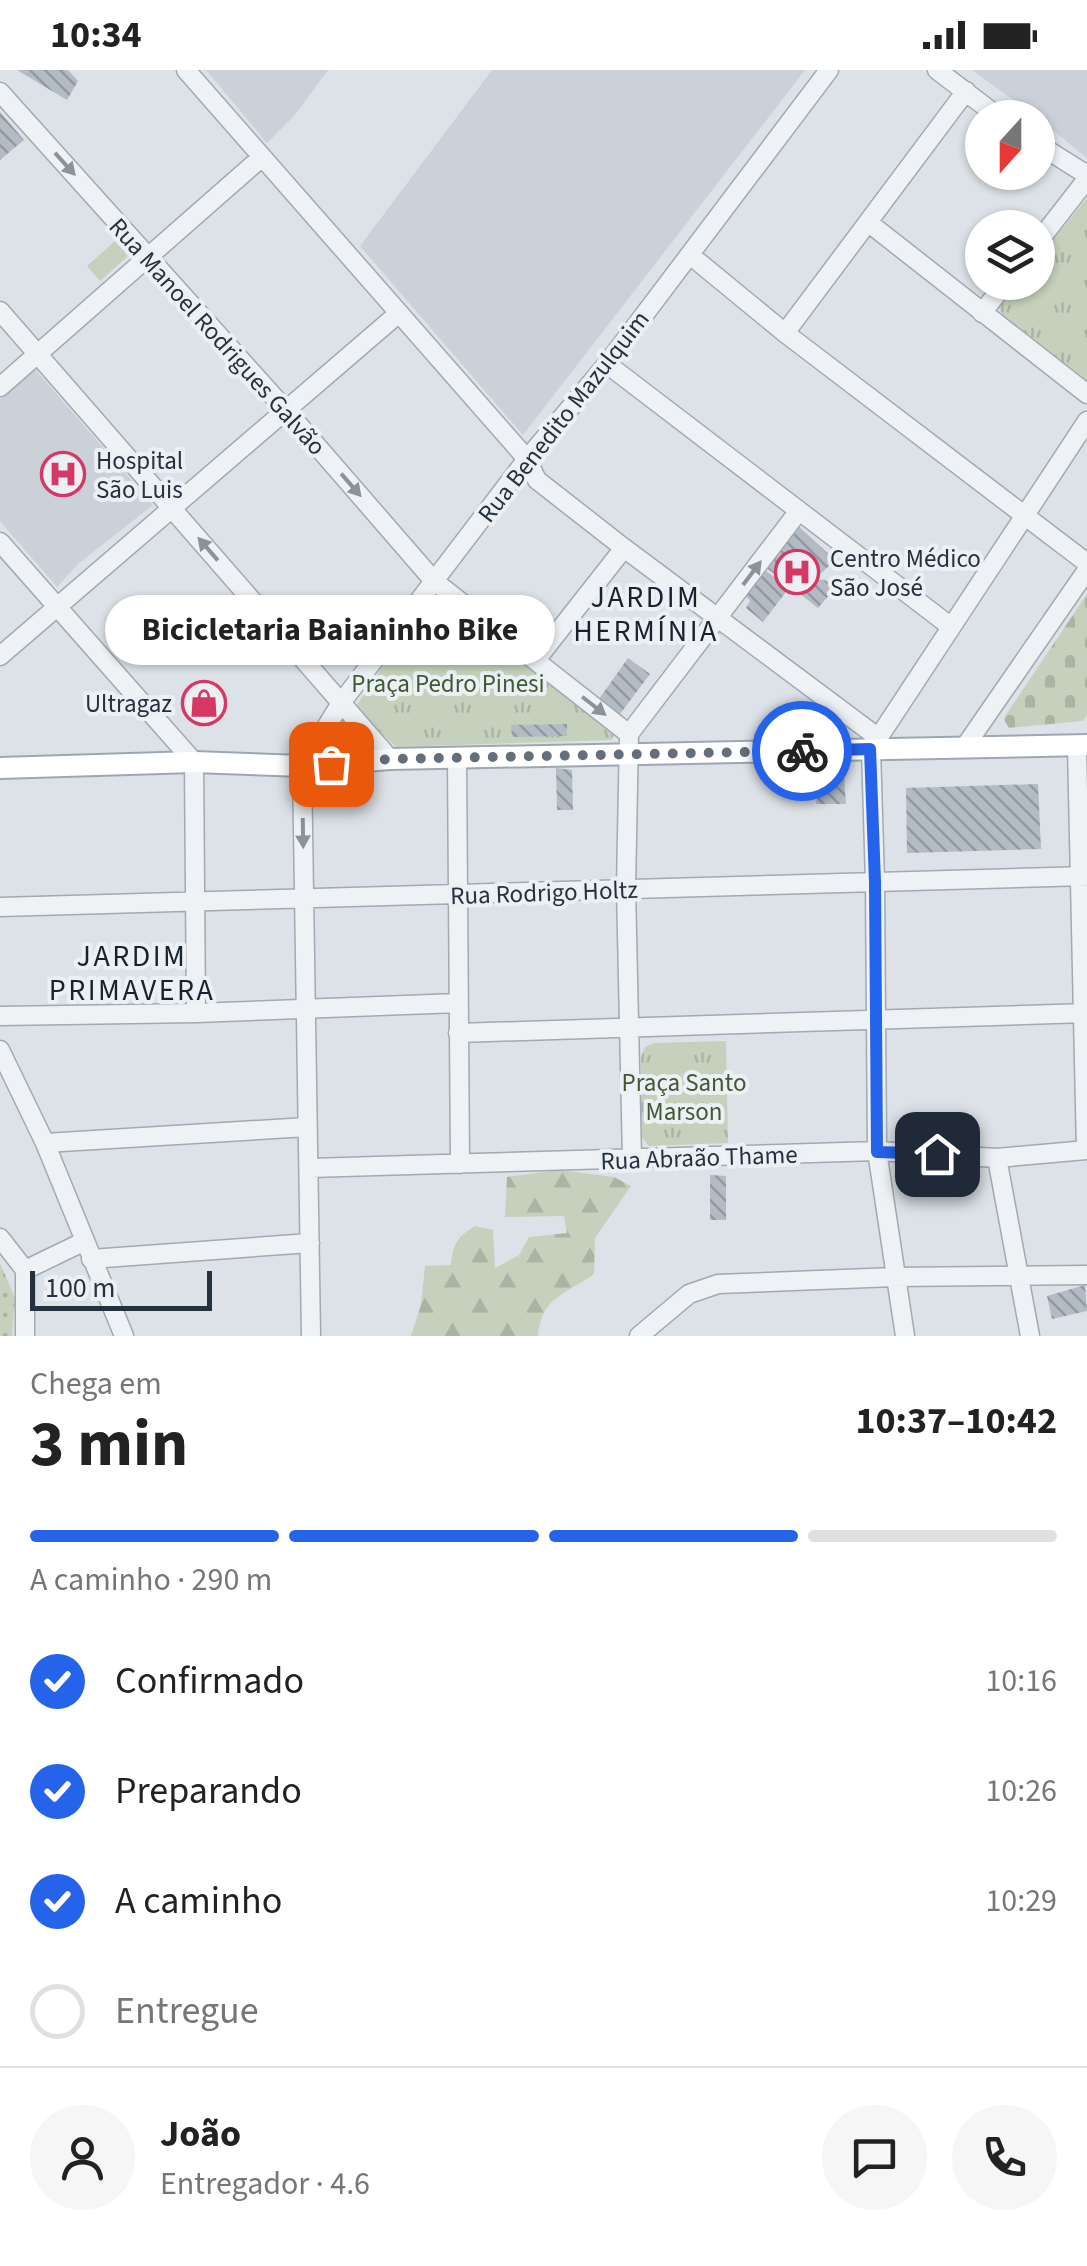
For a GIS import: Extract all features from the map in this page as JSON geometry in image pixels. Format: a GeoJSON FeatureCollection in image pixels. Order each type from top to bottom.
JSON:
{"type":"FeatureCollection","features":[{"type":"Feature","properties":{"kind":"main road"},"geometry":{"type":"LineString","coordinates":[[0,768],[194,762],[302,766],[390,759],[626,755],[875,744],[1082,746]]}},
{"type":"Feature","properties":{"kind":"street"},"geometry":{"type":"LineString","coordinates":[[186,70],[528,459],[538,480],[875,744]]}},
{"type":"Feature","properties":{"kind":"street","name":"Rua Benedito Mazulquim"},"geometry":{"type":"LineString","coordinates":[[302,766],[341,703],[528,459],[607,364],[830,70]]}},
{"type":"Feature","properties":{"kind":"street"},"geometry":{"type":"LineString","coordinates":[[938,70],[976,100]]}},
{"type":"Feature","properties":{"kind":"street","name":"Rua Manoel Rodrigues Galvão"},"geometry":{"type":"LineString","coordinates":[[0,92],[434,581]]}},
{"type":"Feature","properties":{"kind":"street"},"geometry":{"type":"LineString","coordinates":[[785,333],[966,92]]}},
{"type":"Feature","properties":{"kind":"street"},"geometry":{"type":"LineString","coordinates":[[1055,155],[1087,177],[1055,219]]}},
{"type":"Feature","properties":{"kind":"street"},"geometry":{"type":"LineString","coordinates":[[0,387],[262,157]]}},
{"type":"Feature","properties":{"kind":"street"},"geometry":{"type":"LineString","coordinates":[[869,223],[1087,394]]}},
{"type":"Feature","properties":{"kind":"street"},"geometry":{"type":"LineString","coordinates":[[690,255],[1087,566],[966,745]]}},
{"type":"Feature","properties":{"kind":"street"},"geometry":{"type":"LineString","coordinates":[[982,313],[992,300]]}},
{"type":"Feature","properties":{"kind":"street"},"geometry":{"type":"LineString","coordinates":[[0,311],[390,759]]}},
{"type":"Feature","properties":{"kind":"street"},"geometry":{"type":"LineString","coordinates":[[0,656],[399,312]]}},
{"type":"Feature","properties":{"kind":"street"},"geometry":{"type":"LineString","coordinates":[[607,364],[950,626]]}},
{"type":"Feature","properties":{"kind":"street"},"geometry":{"type":"LineString","coordinates":[[906,1336],[877,1152],[875,744],[1087,421]]}},
{"type":"Feature","properties":{"kind":"street"},"geometry":{"type":"LineString","coordinates":[[632,1159],[626,888],[629,734],[798,512]]}},
{"type":"Feature","properties":{"kind":"street"},"geometry":{"type":"LineString","coordinates":[[0,542],[194,762],[196,1014]]}},
{"type":"Feature","properties":{"kind":"street"},"geometry":{"type":"LineString","coordinates":[[536,660],[624,548]]}},
{"type":"Feature","properties":{"kind":"street"},"geometry":{"type":"LineString","coordinates":[[434,581],[629,734]]}},
{"type":"Feature","properties":{"kind":"street"},"geometry":{"type":"LineString","coordinates":[[1082,746],[1087,1150]]}},
{"type":"Feature","properties":{"kind":"street"},"geometry":{"type":"LineString","coordinates":[[457,758],[460,1164]]}},
{"type":"Feature","properties":{"kind":"street"},"geometry":{"type":"LineString","coordinates":[[302,766],[311,1336]]}},
{"type":"Feature","properties":{"kind":"street","name":"Rua Rodrigo Holtz"},"geometry":{"type":"LineString","coordinates":[[0,907],[1084,876]]}},
{"type":"Feature","properties":{"kind":"street"},"geometry":{"type":"LineString","coordinates":[[0,1016],[196,1014],[458,1003]]}},
{"type":"Feature","properties":{"kind":"street"},"geometry":{"type":"LineString","coordinates":[[458,1033],[1085,1014]]}},
{"type":"Feature","properties":{"kind":"street"},"geometry":{"type":"LineString","coordinates":[[0,1050],[46,1143],[124,1336]]}},
{"type":"Feature","properties":{"kind":"street"},"geometry":{"type":"LineString","coordinates":[[46,1143],[307,1127]]}},
{"type":"Feature","properties":{"kind":"street","name":"Rua Abraão Thame"},"geometry":{"type":"LineString","coordinates":[[310,1168],[877,1152],[997,1158],[1087,1150]]}},
{"type":"Feature","properties":{"kind":"street"},"geometry":{"type":"LineString","coordinates":[[997,1158],[1030,1336]]}},
{"type":"Feature","properties":{"kind":"street"},"geometry":{"type":"LineString","coordinates":[[0,1238],[25,1270],[24,1336]]}},
{"type":"Feature","properties":{"kind":"street"},"geometry":{"type":"LineString","coordinates":[[25,1270],[87,1251],[310,1244]]}},
{"type":"Feature","properties":{"kind":"street"},"geometry":{"type":"LineString","coordinates":[[638,1336],[689,1294],[718,1284],[1087,1275]]}},
{"type":"Feature","properties":{"kind":"shaded area"},"geometry":{"type":"Polygon","coordinates":[[[206,70],[328,70],[295,115],[267,143],[206,70]]]}},
{"type":"Feature","properties":{"kind":"shaded area"},"geometry":{"type":"Polygon","coordinates":[[[492,70],[805,70],[523,435],[360,246],[492,70]]]}},
{"type":"Feature","properties":{"kind":"shaded area"},"geometry":{"type":"Polygon","coordinates":[[[972,70],[1087,70],[1087,158],[1055,132],[1055,100],[1013,100],[972,70]]]}},
{"type":"Feature","properties":{"kind":"shaded area","name":"Hospital São Luis"},"geometry":{"type":"Polygon","coordinates":[[[34,368],[153,505],[78,564],[57,587],[0,521],[0,399],[34,368]]]}},
{"type":"Feature","properties":{"kind":"green space"},"geometry":{"type":"Polygon","coordinates":[[[1087,198],[1087,380],[1004,318],[998,306],[1003,300],[1055,300],[1055,237],[1087,198]]]}},
{"type":"Feature","properties":{"kind":"green space"},"geometry":{"type":"Polygon","coordinates":[[[115,241],[129,255],[100,281],[87,266],[115,241]]]}},
{"type":"Feature","properties":{"kind":"green space"},"geometry":{"type":"Polygon","coordinates":[[[1087,594],[1087,715],[1083,721],[1009,728],[1005,716],[1087,594]]]}},
{"type":"Feature","properties":{"kind":"green space","name":"Praça Pedro Pinesi"},"geometry":{"type":"Polygon","coordinates":[[[434,597],[615,732],[612,740],[396,747],[355,708],[434,597]]]}},
{"type":"Feature","properties":{"kind":"green space"},"geometry":{"type":"Polygon","coordinates":[[[342,716],[369,750],[319,750],[342,716]]]}},
{"type":"Feature","properties":{"kind":"green space","name":"Praça Santo Marson"},"geometry":{"type":"Polygon","coordinates":[[[726,1041],[728,1143],[649,1146],[641,1136],[641,1057],[645,1047],[655,1043],[726,1041]]]}},
{"type":"Feature","properties":{"kind":"green space"},"geometry":{"type":"Polygon","coordinates":[[[559,1170],[614,1177],[631,1186],[595,1238],[594,1274],[549,1305],[538,1336],[411,1336],[421,1305],[425,1266],[451,1265],[457,1242],[475,1226],[493,1230],[495,1268],[519,1255],[529,1237],[567,1233],[564,1216],[505,1217],[507,1177],[559,1170]]]}},
{"type":"Feature","properties":{"kind":"green space"},"geometry":{"type":"Polygon","coordinates":[[[0,1263],[15,1298],[12,1336],[0,1336],[0,1263]]]}},
{"type":"Feature","properties":{"kind":"building"},"geometry":{"type":"Polygon","coordinates":[[[17,70],[68,70],[78,81],[67,100],[17,70]]]}},
{"type":"Feature","properties":{"kind":"building"},"geometry":{"type":"Polygon","coordinates":[[[0,112],[24,140],[0,160],[0,112]]]}},
{"type":"Feature","properties":{"kind":"building","name":"Centro Médico São José"},"geometry":{"type":"Polygon","coordinates":[[[796,524],[835,560],[815,579],[825,580],[835,588],[818,608],[764,566],[796,524]]]}},
{"type":"Feature","properties":{"kind":"building"},"geometry":{"type":"Polygon","coordinates":[[[766,571],[789,588],[763,622],[746,608],[750,601],[746,596],[766,571]]]}},
{"type":"Feature","properties":{"kind":"building"},"geometry":{"type":"Polygon","coordinates":[[[628,658],[650,674],[620,714],[599,699],[628,658]]]}},
{"type":"Feature","properties":{"kind":"building"},"geometry":{"type":"Polygon","coordinates":[[[567,724],[567,736],[512,737],[511,725],[567,724]]]}},
{"type":"Feature","properties":{"kind":"building"},"geometry":{"type":"Polygon","coordinates":[[[556,768],[572,770],[573,810],[557,810],[556,768]]]}},
{"type":"Feature","properties":{"kind":"building"},"geometry":{"type":"Polygon","coordinates":[[[837,769],[844,776],[846,804],[816,804],[821,774],[837,769]]]}},
{"type":"Feature","properties":{"kind":"building"},"geometry":{"type":"Polygon","coordinates":[[[1038,784],[1041,849],[907,853],[906,788],[1038,784]]]}},
{"type":"Feature","properties":{"kind":"building"},"geometry":{"type":"Polygon","coordinates":[[[710,1175],[726,1176],[726,1220],[710,1220],[710,1175]]]}},
{"type":"Feature","properties":{"kind":"building"},"geometry":{"type":"Polygon","coordinates":[[[1085,1285],[1087,1311],[1052,1319],[1047,1296],[1085,1285]]]}},
{"type":"Feature","properties":{"kind":"way so far"},"geometry":{"type":"LineString","coordinates":[[331,764],[390,759],[802,751]]}},
{"type":"Feature","properties":{"kind":"place","name":"Hospital São Luis"},"geometry":{"type":"Point","coordinates":[63,474]}},
{"type":"Feature","properties":{"kind":"place","name":"Centro Médico São José"},"geometry":{"type":"Point","coordinates":[797,572]}},
{"type":"Feature","properties":{"kind":"place","name":"Ultragaz"},"geometry":{"type":"Point","coordinates":[204,703]}},
{"type":"Feature","properties":{"kind":"place","name":"Bicicletaria Baianinho Bike"},"geometry":{"type":"Point","coordinates":[331,764]}},
{"type":"Feature","properties":{"kind":"district","name":"JARDIM HERMÍNIA"},"geometry":{"type":"Point","coordinates":[646,614]}},
{"type":"Feature","properties":{"kind":"district","name":"JARDIM PRIMAVERA"},"geometry":{"type":"Point","coordinates":[132,973]}},
{"type":"Feature","properties":{"kind":"route"},"geometry":{"type":"LineString","coordinates":[[802,751],[870,749],[877,1152],[937,1154]]}}]}
